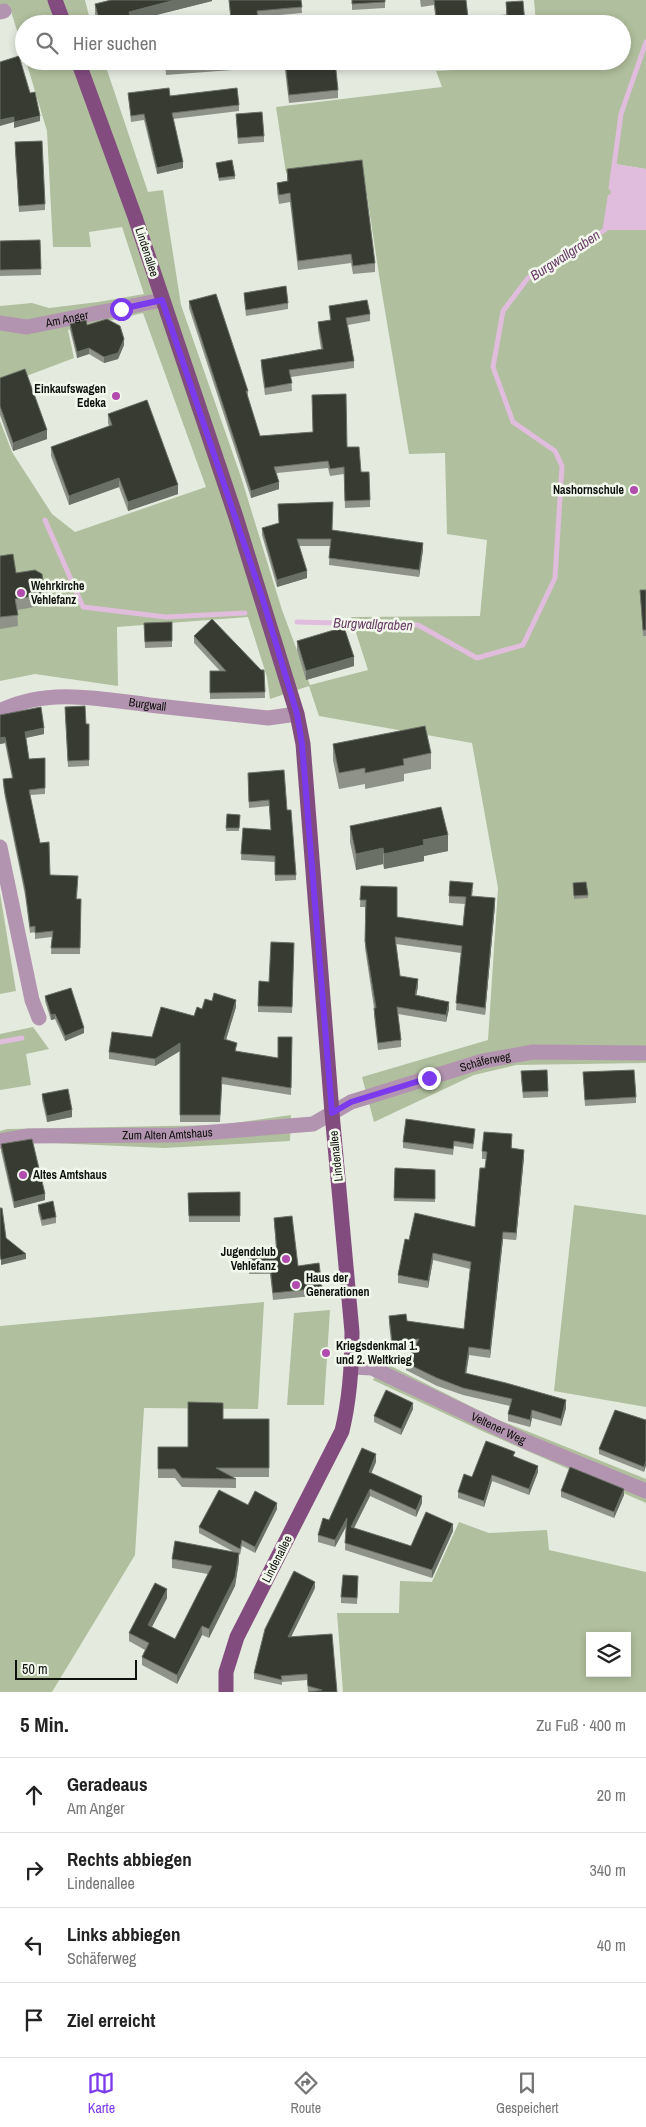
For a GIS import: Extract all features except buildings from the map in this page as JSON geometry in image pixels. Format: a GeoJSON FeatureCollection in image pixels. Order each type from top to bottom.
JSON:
{"type":"FeatureCollection","features":[{"type":"Feature","properties":{"kind":"main road"},"geometry":{"type":"LineString","coordinates":[[57,0],[61,15]]}},
{"type":"Feature","properties":{"kind":"main road","name":"Lindenallee"},"geometry":{"type":"LineString","coordinates":[[81,70],[129,200],[260,590],[297,714],[302,744],[352,1332],[352,1367],[349,1403],[342,1431],[237,1636],[226,1672],[224,1691]]}},
{"type":"Feature","properties":{"kind":"street","name":"Am Anger"},"geometry":{"type":"LineString","coordinates":[[0,323],[27,327],[162,300]]}},
{"type":"Feature","properties":{"kind":"street","name":"Burgwall"},"geometry":{"type":"LineString","coordinates":[[0,711],[15,703],[48,697],[85,698],[268,718],[297,714]]}},
{"type":"Feature","properties":{"kind":"street"},"geometry":{"type":"LineString","coordinates":[[0,847],[32,1000],[38,1018]]}},
{"type":"Feature","properties":{"kind":"street","name":"Schäferweg"},"geometry":{"type":"LineString","coordinates":[[332,1113],[351,1102],[483,1061],[533,1052],[646,1053]]}},
{"type":"Feature","properties":{"kind":"street","name":"Zum Alten Amtshaus"},"geometry":{"type":"LineString","coordinates":[[0,1141],[27,1136],[176,1135],[313,1124],[332,1113]]}},
{"type":"Feature","properties":{"kind":"street","name":"Veltener Weg"},"geometry":{"type":"LineString","coordinates":[[352,1367],[372,1368],[527,1442],[646,1490]]}},
{"type":"Feature","properties":{"kind":"green space"},"geometry":{"type":"Polygon","coordinates":[[[0,0],[85,0],[89,15],[15,15],[15,24],[9,5],[0,6],[0,0]]]}},
{"type":"Feature","properties":{"kind":"green space"},"geometry":{"type":"Polygon","coordinates":[[[534,0],[646,0],[646,169],[615,164],[606,230],[646,230],[646,1063],[516,1065],[474,1075],[374,1122],[362,1077],[488,1040],[498,888],[472,743],[319,716],[309,686],[270,699],[267,677],[248,617],[117,627],[118,686],[35,674],[0,681],[0,421],[12,452],[52,514],[75,532],[206,487],[143,313],[68,330],[74,358],[0,386],[0,306],[32,303],[49,308],[144,294],[122,227],[89,232],[91,247],[53,247],[47,131],[29,70],[107,70],[148,192],[163,190],[181,305],[241,477],[282,610],[310,685],[368,670],[351,617],[480,616],[487,540],[447,534],[445,453],[409,454],[362,162],[286,173],[276,107],[442,87],[436,71],[631,70],[631,15],[535,15],[534,0]]]}},
{"type":"Feature","properties":{"kind":"green space"},"geometry":{"type":"Polygon","coordinates":[[[0,893],[16,991],[0,994],[0,893]]]}},
{"type":"Feature","properties":{"kind":"green space"},"geometry":{"type":"Polygon","coordinates":[[[33,1027],[49,1049],[26,1054],[31,1085],[0,1090],[0,1034],[33,1027]]]}},
{"type":"Feature","properties":{"kind":"green space"},"geometry":{"type":"Polygon","coordinates":[[[291,1115],[290,1141],[164,1148],[31,1142],[0,1149],[0,1131],[7,1129],[220,1125],[291,1115]]]}},
{"type":"Feature","properties":{"kind":"green space"},"geometry":{"type":"Polygon","coordinates":[[[574,1205],[646,1215],[646,1407],[554,1391],[574,1205]]]}},
{"type":"Feature","properties":{"kind":"green space"},"geometry":{"type":"Polygon","coordinates":[[[264,1302],[258,1409],[144,1408],[135,1555],[52,1692],[0,1692],[0,1326],[264,1302]]]}},
{"type":"Feature","properties":{"kind":"green space"},"geometry":{"type":"Polygon","coordinates":[[[330,1310],[324,1405],[287,1405],[294,1313],[330,1310]]]}},
{"type":"Feature","properties":{"kind":"green space"},"geometry":{"type":"Polygon","coordinates":[[[381,1361],[494,1418],[646,1479],[646,1503],[482,1431],[373,1380],[381,1361]]]}},
{"type":"Feature","properties":{"kind":"green space"},"geometry":{"type":"Polygon","coordinates":[[[459,1522],[489,1533],[547,1530],[549,1550],[646,1572],[646,1692],[343,1692],[337,1613],[399,1613],[400,1581],[432,1582],[459,1522]]]}},
{"type":"Feature","properties":{"kind":"shaded area"},"geometry":{"type":"Polygon","coordinates":[[[615,164],[646,169],[646,230],[605,230],[615,164]]]}},
{"type":"Feature","properties":{"kind":"waterway","name":"Burgwallgraben"},"geometry":{"type":"LineString","coordinates":[[611,188],[621,114],[646,42]]}},
{"type":"Feature","properties":{"kind":"waterway","name":"Burgwallgraben"},"geometry":{"type":"LineString","coordinates":[[297,622],[418,625],[477,658],[523,645],[555,578],[562,466],[555,451],[513,422],[493,367],[503,311],[528,278],[605,230],[610,197]]}},
{"type":"Feature","properties":{"kind":"waterway","name":"Burgwallgraben"},"geometry":{"type":"LineString","coordinates":[[45,520],[83,607],[166,617],[245,613]]}},
{"type":"Feature","properties":{"kind":"waterway","name":"Burgwallgraben"},"geometry":{"type":"LineString","coordinates":[[0,1042],[22,1038]]}},
{"type":"Feature","properties":{"kind":"place","name":"Einkaufswagen Edeka"},"geometry":{"type":"Point","coordinates":[116,396]}},
{"type":"Feature","properties":{"kind":"place","name":"Nashornschule"},"geometry":{"type":"Point","coordinates":[634,490]}},
{"type":"Feature","properties":{"kind":"place","name":"Wehrkirche Vehlefanz"},"geometry":{"type":"Point","coordinates":[21,593]}},
{"type":"Feature","properties":{"kind":"place","name":"Altes Amtshaus"},"geometry":{"type":"Point","coordinates":[23,1175]}},
{"type":"Feature","properties":{"kind":"place","name":"Jugendclub Vehlefanz"},"geometry":{"type":"Point","coordinates":[286,1259]}},
{"type":"Feature","properties":{"kind":"place","name":"Haus der Generationen"},"geometry":{"type":"Point","coordinates":[296,1285]}},
{"type":"Feature","properties":{"kind":"place","name":"Kriegsdenkmal 1. und 2. Weltkrieg"},"geometry":{"type":"Point","coordinates":[326,1353]}},
{"type":"Feature","properties":{"kind":"route"},"geometry":{"type":"LineString","coordinates":[[121,309],[162,300],[236,517],[297,714],[302,744],[332,1113],[351,1102],[429,1078]]}}]}
